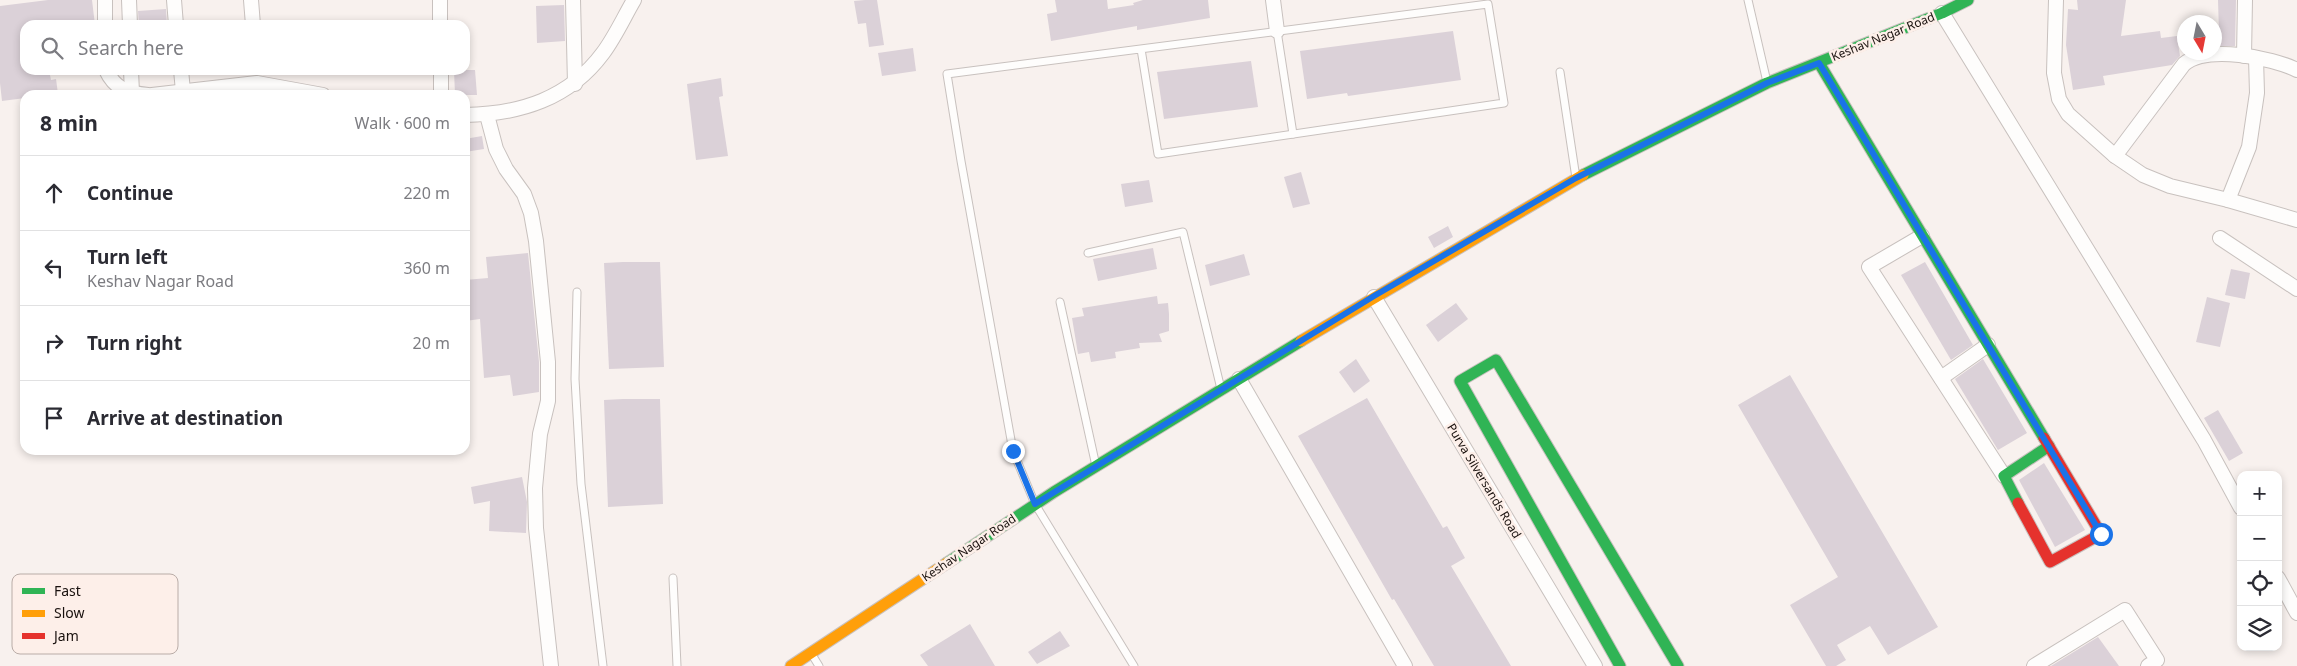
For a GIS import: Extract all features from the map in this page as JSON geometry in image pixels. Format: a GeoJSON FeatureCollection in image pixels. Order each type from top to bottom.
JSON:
{"type":"FeatureCollection","features":[{"type":"Feature","properties":{"kind":"street"},"geometry":{"type":"LineString","coordinates":[[105,0],[105,20]]}},
{"type":"Feature","properties":{"kind":"street"},"geometry":{"type":"LineString","coordinates":[[130,0],[130,20]]}},
{"type":"Feature","properties":{"kind":"street"},"geometry":{"type":"LineString","coordinates":[[174,0],[176,20]]}},
{"type":"Feature","properties":{"kind":"street"},"geometry":{"type":"LineString","coordinates":[[251,0],[253,20]]}},
{"type":"Feature","properties":{"kind":"street"},"geometry":{"type":"LineString","coordinates":[[440,0],[440,20]]}},
{"type":"Feature","properties":{"kind":"street"},"geometry":{"type":"LineString","coordinates":[[573,0],[575,84]]}},
{"type":"Feature","properties":{"kind":"street"},"geometry":{"type":"LineString","coordinates":[[470,115],[487,115],[522,109],[575,84],[603,53],[634,0]]}},
{"type":"Feature","properties":{"kind":"street"},"geometry":{"type":"LineString","coordinates":[[1273,0],[1278,31]]}},
{"type":"Feature","properties":{"kind":"street","name":"Keshav Nagar Road"},"geometry":{"type":"LineString","coordinates":[[791,666],[1035,504],[1096,466],[1374,296],[1576,178],[1767,83],[1942,13],[1968,0]]}},
{"type":"Feature","properties":{"kind":"street"},"geometry":{"type":"LineString","coordinates":[[2056,0],[2054,74],[2059,99],[2068,114],[2115,156],[2143,175],[2161,182],[2297,220]]}},
{"type":"Feature","properties":{"kind":"street"},"geometry":{"type":"LineString","coordinates":[[2228,200],[2249,146],[2257,93],[2250,57],[2244,0]]}},
{"type":"Feature","properties":{"kind":"street"},"geometry":{"type":"LineString","coordinates":[[1942,13],[2204,440],[2237,501]]}},
{"type":"Feature","properties":{"kind":"street"},"geometry":{"type":"LineString","coordinates":[[2115,156],[2188,60],[2203,55],[2250,57],[2286,64],[2297,70]]}},
{"type":"Feature","properties":{"kind":"street"},"geometry":{"type":"LineString","coordinates":[[1819,63],[2101,534],[2050,562],[2004,476],[1869,267],[1922,236]]}},
{"type":"Feature","properties":{"kind":"street"},"geometry":{"type":"LineString","coordinates":[[108,75],[112,83],[126,90]]}},
{"type":"Feature","properties":{"kind":"street"},"geometry":{"type":"LineString","coordinates":[[131,75],[132,90]]}},
{"type":"Feature","properties":{"kind":"street"},"geometry":{"type":"LineString","coordinates":[[181,75],[183,90]]}},
{"type":"Feature","properties":{"kind":"street"},"geometry":{"type":"LineString","coordinates":[[441,75],[441,90]]}},
{"type":"Feature","properties":{"kind":"street"},"geometry":{"type":"LineString","coordinates":[[188,90],[256,77],[304,90]]}},
{"type":"Feature","properties":{"kind":"street"},"geometry":{"type":"LineString","coordinates":[[487,115],[496,149],[506,169],[524,194],[532,213],[536,241],[548,362],[548,401],[540,434],[535,488],[536,528],[551,666]]}},
{"type":"Feature","properties":{"kind":"street"},"geometry":{"type":"LineString","coordinates":[[2220,238],[2297,289]]}},
{"type":"Feature","properties":{"kind":"street","name":"Purva Silversands Road"},"geometry":{"type":"LineString","coordinates":[[1374,296],[1595,666]]}},
{"type":"Feature","properties":{"kind":"street"},"geometry":{"type":"LineString","coordinates":[[1941,378],[1988,345]]}},
{"type":"Feature","properties":{"kind":"street"},"geometry":{"type":"LineString","coordinates":[[1620,666],[1460,381],[1496,360],[1678,666]]}},
{"type":"Feature","properties":{"kind":"street"},"geometry":{"type":"LineString","coordinates":[[1239,379],[1405,666]]}},
{"type":"Feature","properties":{"kind":"street"},"geometry":{"type":"LineString","coordinates":[[2004,476],[2049,446]]}},
{"type":"Feature","properties":{"kind":"street"},"geometry":{"type":"LineString","coordinates":[[1541,576],[1562,562]]}},
{"type":"Feature","properties":{"kind":"street"},"geometry":{"type":"LineString","coordinates":[[2282,585],[2297,613]]}},
{"type":"Feature","properties":{"kind":"street"},"geometry":{"type":"LineString","coordinates":[[2034,666],[2125,610],[2157,660],[2148,666]]}},
{"type":"Feature","properties":{"kind":"lane"},"geometry":{"type":"LineString","coordinates":[[1748,0],[1767,83]]}},
{"type":"Feature","properties":{"kind":"lane"},"geometry":{"type":"LineString","coordinates":[[1134,666],[1035,504],[1013,451],[947,74],[1488,4],[1504,103],[1158,154],[1141,49]]}},
{"type":"Feature","properties":{"kind":"lane"},"geometry":{"type":"LineString","coordinates":[[1278,31],[1293,134]]}},
{"type":"Feature","properties":{"kind":"lane"},"geometry":{"type":"LineString","coordinates":[[1560,72],[1576,178]]}},
{"type":"Feature","properties":{"kind":"lane"},"geometry":{"type":"LineString","coordinates":[[1088,253],[1183,232],[1221,389]]}},
{"type":"Feature","properties":{"kind":"lane"},"geometry":{"type":"LineString","coordinates":[[577,292],[575,379],[581,484],[603,666]]}},
{"type":"Feature","properties":{"kind":"lane"},"geometry":{"type":"LineString","coordinates":[[1060,302],[1096,466]]}},
{"type":"Feature","properties":{"kind":"lane"},"geometry":{"type":"LineString","coordinates":[[673,578],[677,666]]}},
{"type":"Feature","properties":{"kind":"lane"},"geometry":{"type":"LineString","coordinates":[[811,653],[819,666]]}},
{"type":"Feature","properties":{"kind":"building"},"geometry":{"type":"Polygon","coordinates":[[[48,0],[92,0],[94,20],[20,20],[20,75],[50,75],[51,80],[56,79],[57,90],[20,90],[20,99],[2,101],[0,83],[0,6],[48,0]]]}},
{"type":"Feature","properties":{"kind":"building"},"geometry":{"type":"Polygon","coordinates":[[[877,0],[884,45],[869,47],[866,23],[858,24],[854,1],[877,0]]]}},
{"type":"Feature","properties":{"kind":"building"},"geometry":{"type":"Polygon","coordinates":[[[1055,0],[1107,0],[1108,9],[1134,5],[1133,3],[1143,0],[1208,0],[1210,18],[1137,30],[1137,26],[1051,41],[1047,14],[1057,12],[1055,0]]]}},
{"type":"Feature","properties":{"kind":"building"},"geometry":{"type":"Polygon","coordinates":[[[2077,0],[2126,0],[2121,36],[2160,31],[2161,38],[2177,36],[2177,59],[2172,65],[2103,76],[2105,85],[2073,90],[2066,45],[2068,9],[2078,10],[2077,0]]]}},
{"type":"Feature","properties":{"kind":"building"},"geometry":{"type":"Polygon","coordinates":[[[2218,0],[2236,0],[2235,46],[2222,46],[2222,15],[2218,15],[2218,0]]]}},
{"type":"Feature","properties":{"kind":"building"},"geometry":{"type":"Polygon","coordinates":[[[564,5],[565,41],[537,43],[536,6],[564,5]]]}},
{"type":"Feature","properties":{"kind":"building"},"geometry":{"type":"Polygon","coordinates":[[[166,9],[167,20],[139,20],[138,11],[166,9]]]}},
{"type":"Feature","properties":{"kind":"building"},"geometry":{"type":"Polygon","coordinates":[[[1453,31],[1461,80],[1348,96],[1347,93],[1307,99],[1300,51],[1453,31]]]}},
{"type":"Feature","properties":{"kind":"building"},"geometry":{"type":"Polygon","coordinates":[[[913,48],[916,71],[882,76],[878,53],[913,48]]]}},
{"type":"Feature","properties":{"kind":"building"},"geometry":{"type":"Polygon","coordinates":[[[1251,61],[1258,107],[1164,119],[1157,72],[1251,61]]]}},
{"type":"Feature","properties":{"kind":"building"},"geometry":{"type":"Polygon","coordinates":[[[470,70],[475,70],[477,95],[470,95],[470,90],[455,90],[454,75],[470,75],[470,70]]]}},
{"type":"Feature","properties":{"kind":"building"},"geometry":{"type":"Polygon","coordinates":[[[721,78],[723,96],[719,97],[728,156],[696,160],[687,84],[721,78]]]}},
{"type":"Feature","properties":{"kind":"building"},"geometry":{"type":"Polygon","coordinates":[[[482,136],[484,149],[470,151],[470,138],[482,136]]]}},
{"type":"Feature","properties":{"kind":"building"},"geometry":{"type":"Polygon","coordinates":[[[1301,172],[1310,204],[1293,208],[1284,177],[1301,172]]]}},
{"type":"Feature","properties":{"kind":"building"},"geometry":{"type":"Polygon","coordinates":[[[1149,180],[1153,202],[1125,207],[1121,184],[1149,180]]]}},
{"type":"Feature","properties":{"kind":"building"},"geometry":{"type":"Polygon","coordinates":[[[1448,226],[1453,237],[1434,248],[1428,237],[1448,226]]]}},
{"type":"Feature","properties":{"kind":"building"},"geometry":{"type":"Polygon","coordinates":[[[1153,248],[1157,269],[1098,281],[1093,259],[1153,248]]]}},
{"type":"Feature","properties":{"kind":"building"},"geometry":{"type":"Polygon","coordinates":[[[528,253],[539,362],[539,392],[513,396],[510,375],[484,378],[480,319],[470,320],[470,280],[488,278],[486,257],[528,253]]]}},
{"type":"Feature","properties":{"kind":"building"},"geometry":{"type":"Polygon","coordinates":[[[1244,254],[1250,275],[1210,286],[1205,265],[1244,254]]]}},
{"type":"Feature","properties":{"kind":"building"},"geometry":{"type":"Polygon","coordinates":[[[660,262],[664,367],[609,369],[604,263],[660,262]]]}},
{"type":"Feature","properties":{"kind":"building"},"geometry":{"type":"Polygon","coordinates":[[[1925,262],[1973,345],[1951,360],[1901,275],[1925,262]]]}},
{"type":"Feature","properties":{"kind":"building"},"geometry":{"type":"Polygon","coordinates":[[[2231,269],[2250,273],[2245,299],[2225,295],[2231,269]]]}},
{"type":"Feature","properties":{"kind":"building"},"geometry":{"type":"Polygon","coordinates":[[[1157,296],[1158,304],[1168,303],[1169,331],[1159,334],[1162,342],[1139,343],[1140,348],[1115,352],[1116,358],[1091,362],[1089,352],[1078,354],[1072,318],[1084,316],[1082,308],[1157,296]]]}},
{"type":"Feature","properties":{"kind":"building"},"geometry":{"type":"Polygon","coordinates":[[[2207,297],[2230,303],[2220,347],[2196,342],[2207,297]]]}},
{"type":"Feature","properties":{"kind":"building"},"geometry":{"type":"Polygon","coordinates":[[[1456,303],[1468,319],[1438,342],[1426,325],[1456,303]]]}},
{"type":"Feature","properties":{"kind":"building"},"geometry":{"type":"Polygon","coordinates":[[[1356,359],[1370,381],[1354,393],[1339,372],[1356,359]]]}},
{"type":"Feature","properties":{"kind":"building"},"geometry":{"type":"Polygon","coordinates":[[[1983,359],[2027,433],[1998,450],[1955,379],[1983,359]]]}},
{"type":"Feature","properties":{"kind":"building"},"geometry":{"type":"Polygon","coordinates":[[[1790,375],[1938,627],[1888,655],[1870,626],[1837,645],[1846,660],[1836,666],[1826,666],[1790,605],[1838,577],[1738,405],[1790,375]]]}},
{"type":"Feature","properties":{"kind":"building"},"geometry":{"type":"Polygon","coordinates":[[[1367,398],[1443,528],[1447,526],[1465,558],[1451,566],[1511,666],[1434,666],[1394,599],[1392,600],[1298,436],[1367,398]]]}},
{"type":"Feature","properties":{"kind":"building"},"geometry":{"type":"Polygon","coordinates":[[[660,399],[663,504],[608,507],[604,400],[660,399]]]}},
{"type":"Feature","properties":{"kind":"building"},"geometry":{"type":"Polygon","coordinates":[[[2218,410],[2243,453],[2229,461],[2204,418],[2218,410]]]}},
{"type":"Feature","properties":{"kind":"building"},"geometry":{"type":"Polygon","coordinates":[[[2044,463],[2085,530],[2055,547],[2019,480],[2044,463]]]}},
{"type":"Feature","properties":{"kind":"building"},"geometry":{"type":"Polygon","coordinates":[[[522,477],[527,502],[526,533],[489,531],[490,501],[474,504],[471,487],[522,477]]]}},
{"type":"Feature","properties":{"kind":"building"},"geometry":{"type":"Polygon","coordinates":[[[970,624],[995,666],[928,666],[920,655],[970,624]]]}},
{"type":"Feature","properties":{"kind":"building"},"geometry":{"type":"Polygon","coordinates":[[[1060,631],[1070,646],[1037,664],[1028,652],[1060,631]]]}},
{"type":"Feature","properties":{"kind":"building"},"geometry":{"type":"Polygon","coordinates":[[[2098,637],[2119,666],[2051,666],[2098,637]]]}},
{"type":"Feature","properties":{"kind":"traffic: fast"},"geometry":{"type":"LineString","coordinates":[[1583,175],[1767,83],[1942,13],[1968,0]]}},
{"type":"Feature","properties":{"kind":"traffic: fast"},"geometry":{"type":"LineString","coordinates":[[1819,63],[2044,438]]}},
{"type":"Feature","properties":{"kind":"traffic: fast"},"geometry":{"type":"LineString","coordinates":[[947,563],[1054,492],[1301,341]]}},
{"type":"Feature","properties":{"kind":"traffic: fast"},"geometry":{"type":"LineString","coordinates":[[1620,666],[1460,381],[1496,360],[1678,666]]}},
{"type":"Feature","properties":{"kind":"traffic: fast"},"geometry":{"type":"LineString","coordinates":[[2018,503],[2004,476],[2049,446]]}},
{"type":"Feature","properties":{"kind":"traffic: slow"},"geometry":{"type":"LineString","coordinates":[[1301,341],[1583,175]]}},
{"type":"Feature","properties":{"kind":"traffic: slow"},"geometry":{"type":"LineString","coordinates":[[791,666],[947,563]]}},
{"type":"Feature","properties":{"kind":"traffic: jam"},"geometry":{"type":"LineString","coordinates":[[2018,503],[2050,562],[2101,534],[2044,438]]}},
{"type":"Feature","properties":{"kind":"route"},"geometry":{"type":"LineString","coordinates":[[1013,451],[1035,504],[1374,296],[1576,178],[1767,83],[1819,63],[2101,534]]}}]}
